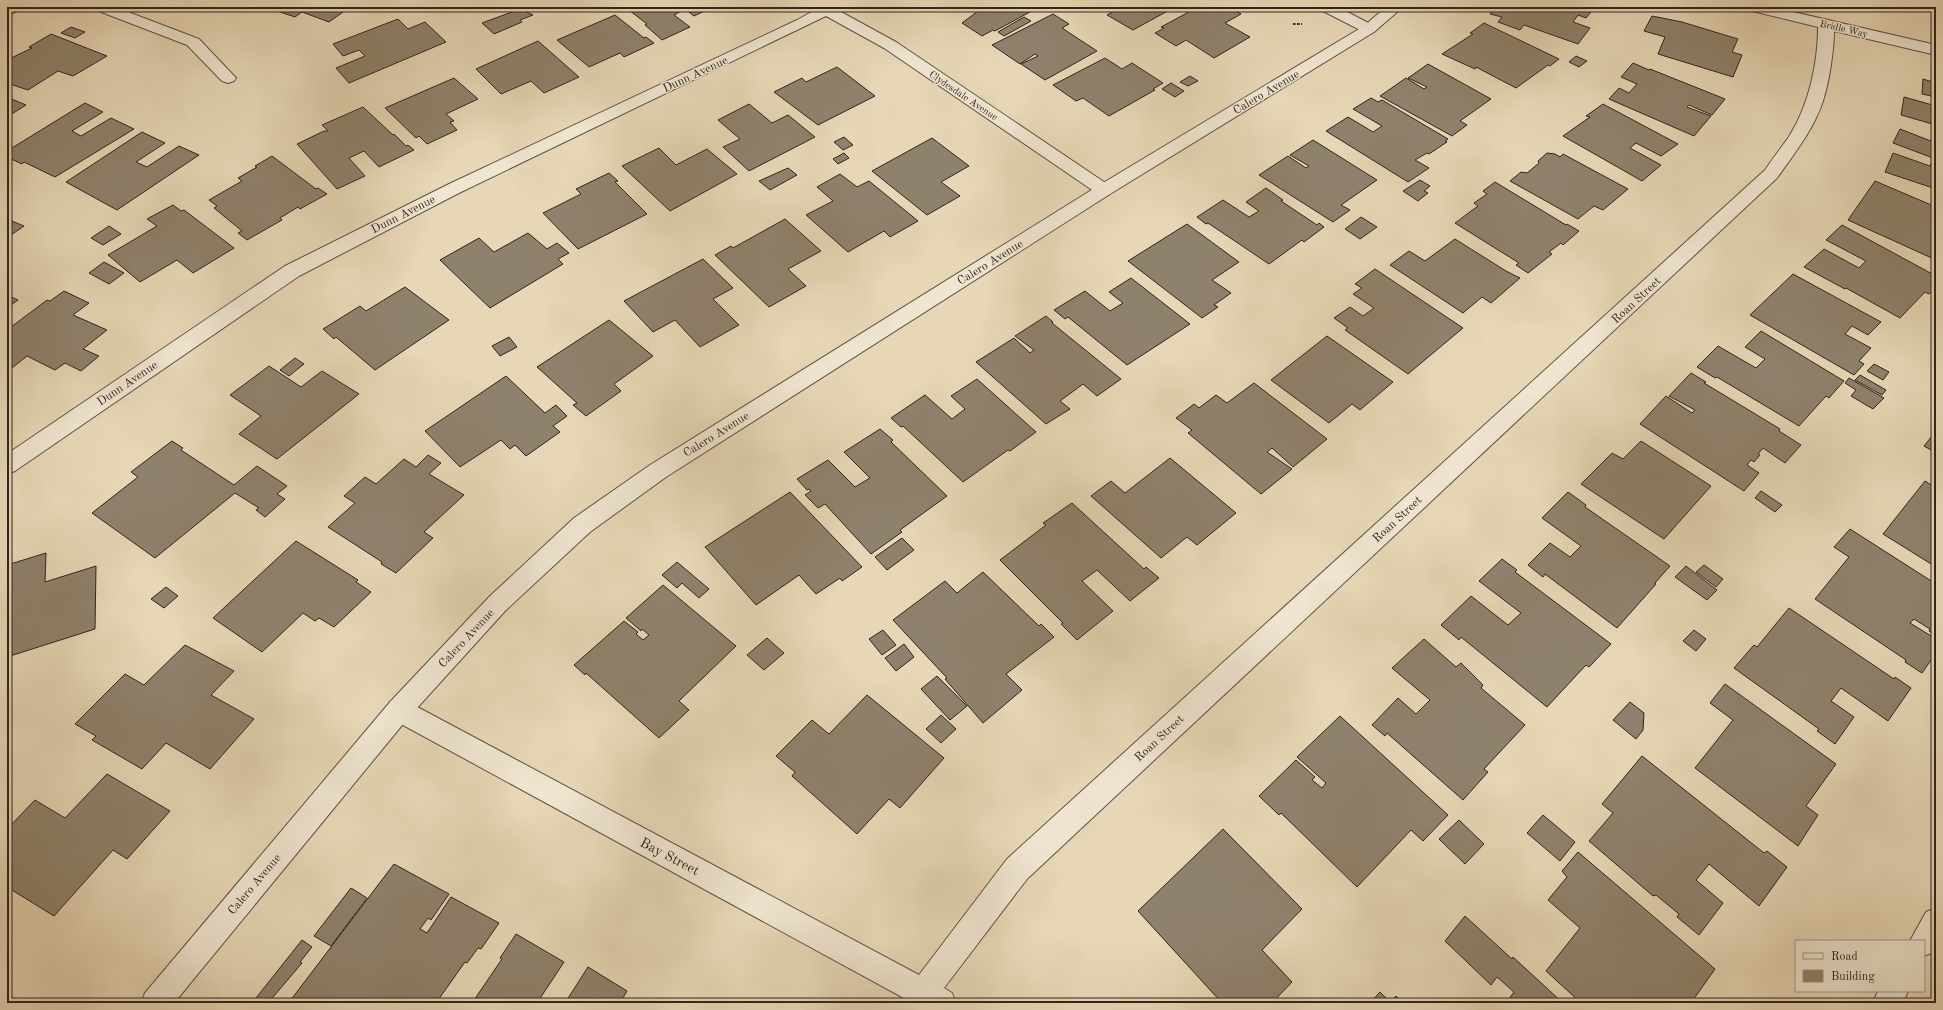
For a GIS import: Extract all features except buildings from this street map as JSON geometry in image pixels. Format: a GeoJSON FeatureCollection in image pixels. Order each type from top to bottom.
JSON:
{"type":"FeatureCollection","features":[{"type":"Feature","properties":{"kind":"street"},"geometry":{"type":"LineString","coordinates":[[7,11],[14,7]]}},
{"type":"Feature","properties":{"kind":"street"},"geometry":{"type":"LineString","coordinates":[[102,7],[193,42],[228,78]]}},
{"type":"Feature","properties":{"kind":"street"},"geometry":{"type":"LineString","coordinates":[[1326,7],[1369,29]]}},
{"type":"Feature","properties":{"kind":"street","name":"Calero Avenue"},"geometry":{"type":"LineString","coordinates":[[155,1003],[399,710],[497,604],[582,525],[658,471],[1104,190],[1369,29],[1395,7]]}},
{"type":"Feature","properties":{"kind":"street","name":"Bridle Way"},"geometry":{"type":"LineString","coordinates":[[1753,7],[1936,50]]}},
{"type":"Feature","properties":{"kind":"street","name":"Clydesdale Avenue"},"geometry":{"type":"LineString","coordinates":[[823,8],[890,45],[1104,190]]}},
{"type":"Feature","properties":{"kind":"street","name":"Dunn Avenue"},"geometry":{"type":"LineString","coordinates":[[7,465],[292,271],[453,189],[802,23],[823,8]]}},
{"type":"Feature","properties":{"kind":"street","name":"Roan Street"},"geometry":{"type":"LineString","coordinates":[[932,998],[1017,869],[1771,174],[1798,136],[1816,101],[1826,43],[1826,24]]}},
{"type":"Feature","properties":{"kind":"street","name":"Bay Street"},"geometry":{"type":"LineString","coordinates":[[399,710],[932,998]]}},
{"type":"Feature","properties":{"kind":"street"},"geometry":{"type":"LineString","coordinates":[[1925,940],[1936,922]]}},
{"type":"Feature","properties":{"kind":"street"},"geometry":{"type":"LineString","coordinates":[[1887,1003],[1893,992]]}},
{"type":"Feature","properties":{"kind":"path"},"geometry":{"type":"LineString","coordinates":[[1293,24],[1306,25]]}}]}
